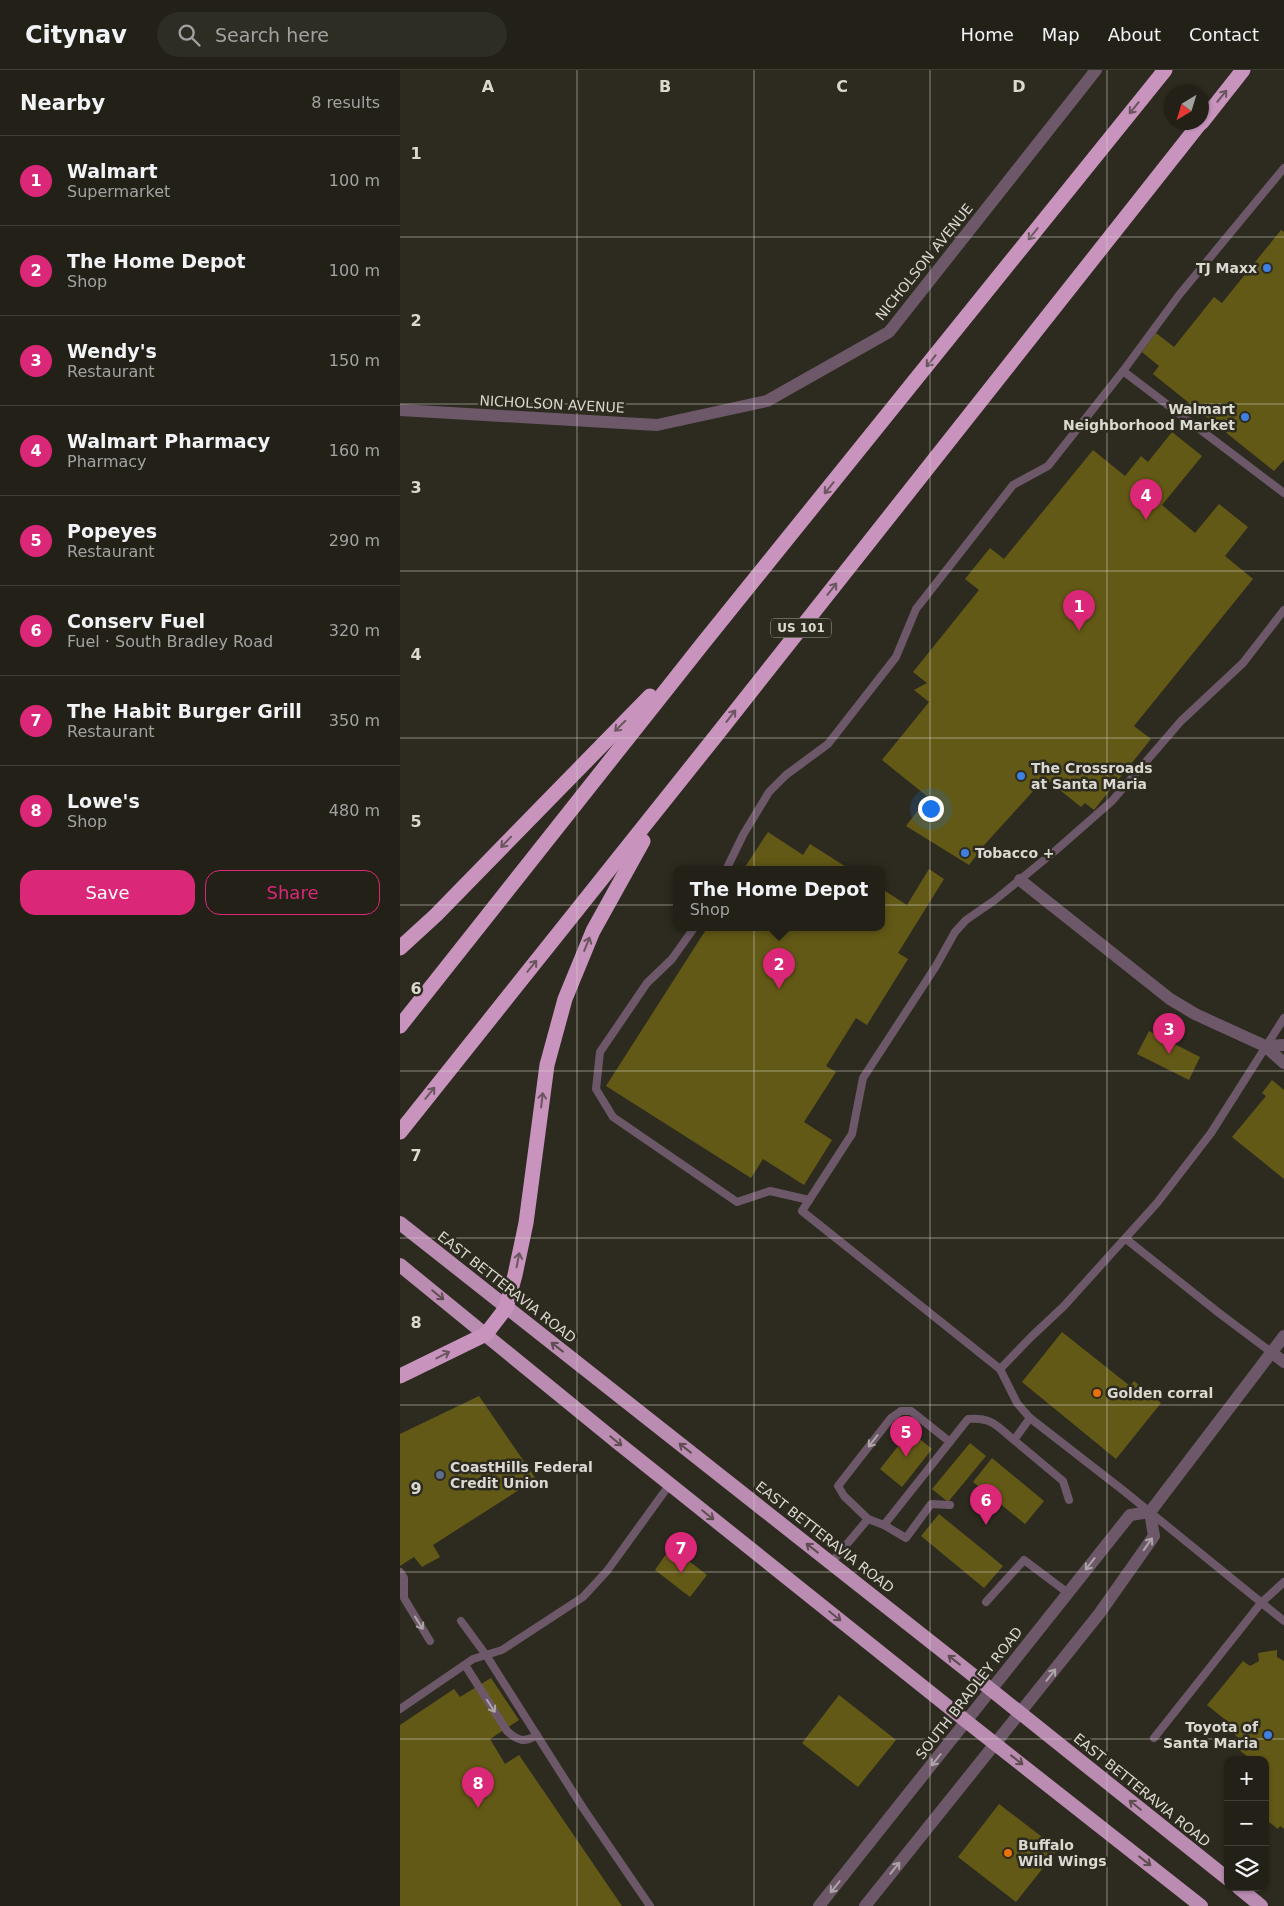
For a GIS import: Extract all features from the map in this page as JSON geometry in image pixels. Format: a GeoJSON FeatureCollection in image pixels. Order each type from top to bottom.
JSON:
{"type":"FeatureCollection","features":[{"type":"Feature","properties":{"kind":"highway"},"geometry":{"type":"LineString","coordinates":[[400,1026],[704,642],[1165,70]]}},
{"type":"Feature","properties":{"kind":"highway","name":"US 101"},"geometry":{"type":"LineString","coordinates":[[1209,112],[1243,70]]}},
{"type":"Feature","properties":{"kind":"highway","name":"US 101"},"geometry":{"type":"LineString","coordinates":[[400,1132],[1195,130]]}},
{"type":"Feature","properties":{"kind":"highway"},"geometry":{"type":"LineString","coordinates":[[400,948],[436,915],[520,827],[704,642]]}},
{"type":"Feature","properties":{"kind":"highway"},"geometry":{"type":"LineString","coordinates":[[400,1376],[486,1334],[506,1308],[526,1223],[547,1064],[565,998],[593,931],[638,848],[715,737]]}},
{"type":"Feature","properties":{"kind":"highway","name":"EAST BETTERAVIA ROAD"},"geometry":{"type":"LineString","coordinates":[[400,1223],[832,1563],[1224,1876]]}},
{"type":"Feature","properties":{"kind":"highway"},"geometry":{"type":"LineString","coordinates":[[400,1265],[966,1721],[1201,1906]]}},
{"type":"Feature","properties":{"kind":"highway"},"geometry":{"type":"LineString","coordinates":[[1243,1891],[1261,1906]]}},
{"type":"Feature","properties":{"kind":"street","name":"NICHOLSON AVENUE"},"geometry":{"type":"LineString","coordinates":[[400,410],[657,425],[767,401],[889,332],[1096,70]]}},
{"type":"Feature","properties":{"kind":"street"},"geometry":{"type":"LineString","coordinates":[[1020,880],[1170,999],[1195,1014],[1265,1046],[1284,1063]]}},
{"type":"Feature","properties":{"kind":"street"},"geometry":{"type":"LineString","coordinates":[[1265,1046],[1284,1045]]}},
{"type":"Feature","properties":{"kind":"street"},"geometry":{"type":"LineString","coordinates":[[865,1906],[1099,1614],[1154,1536],[1150,1512],[1284,1336]]}},
{"type":"Feature","properties":{"kind":"street"},"geometry":{"type":"LineString","coordinates":[[1271,1352],[1284,1362]]}},
{"type":"Feature","properties":{"kind":"street","name":"SOUTH BRADLEY ROAD"},"geometry":{"type":"LineString","coordinates":[[819,1906],[1130,1515],[1150,1512]]}},
{"type":"Feature","properties":{"kind":"lane"},"geometry":{"type":"LineString","coordinates":[[728,866],[743,835],[769,792],[786,775],[828,744],[896,657],[916,608],[1013,485],[1048,466],[1123,371],[1179,295],[1284,168]]}},
{"type":"Feature","properties":{"kind":"lane"},"geometry":{"type":"LineString","coordinates":[[1123,371],[1284,493]]}},
{"type":"Feature","properties":{"kind":"lane"},"geometry":{"type":"LineString","coordinates":[[1284,610],[1243,662],[1181,720],[1112,800],[1020,880],[966,920],[955,932],[936,966],[864,1078],[852,1134],[802,1211],[1000,1369],[1017,1403],[1030,1418],[1284,1621]]}},
{"type":"Feature","properties":{"kind":"lane"},"geometry":{"type":"LineString","coordinates":[[692,931],[672,959],[647,983],[600,1052],[596,1089],[613,1117],[737,1202],[770,1191],[809,1200]]}},
{"type":"Feature","properties":{"kind":"lane"},"geometry":{"type":"LineString","coordinates":[[1000,1369],[1064,1306],[1157,1203],[1211,1133],[1284,1018]]}},
{"type":"Feature","properties":{"kind":"lane"},"geometry":{"type":"LineString","coordinates":[[1126,1239],[1218,1313],[1271,1352]]}},
{"type":"Feature","properties":{"kind":"lane"},"geometry":{"type":"LineString","coordinates":[[950,1442],[911,1411],[901,1411],[891,1418],[838,1486],[844,1496],[868,1520],[884,1525],[906,1538],[931,1504],[950,1505]]}},
{"type":"Feature","properties":{"kind":"lane"},"geometry":{"type":"LineString","coordinates":[[884,1525],[968,1419],[982,1418],[995,1424],[1063,1480],[1069,1500]]}},
{"type":"Feature","properties":{"kind":"lane"},"geometry":{"type":"LineString","coordinates":[[1014,1440],[1030,1418]]}},
{"type":"Feature","properties":{"kind":"lane"},"geometry":{"type":"LineString","coordinates":[[400,1709],[473,1660],[502,1650],[583,1597],[607,1570],[670,1484]]}},
{"type":"Feature","properties":{"kind":"lane"},"geometry":{"type":"LineString","coordinates":[[832,1563],[868,1520]]}},
{"type":"Feature","properties":{"kind":"lane"},"geometry":{"type":"LineString","coordinates":[[986,1602],[1024,1560],[1068,1593]]}},
{"type":"Feature","properties":{"kind":"lane"},"geometry":{"type":"LineString","coordinates":[[400,1572],[404,1578],[404,1598],[430,1641]]}},
{"type":"Feature","properties":{"kind":"lane"},"geometry":{"type":"LineString","coordinates":[[1154,1738],[1261,1603],[1284,1582]]}},
{"type":"Feature","properties":{"kind":"lane"},"geometry":{"type":"LineString","coordinates":[[462,1621],[650,1906]]}},
{"type":"Feature","properties":{"kind":"lane"},"geometry":{"type":"LineString","coordinates":[[465,1665],[507,1731],[522,1741],[537,1735]]}},
{"type":"Feature","properties":{"kind":"building","name":"Walmart Neighborhood Market"},"geometry":{"type":"Polygon","coordinates":[[[1281,230],[1284,232],[1284,460],[1274,471],[1153,374],[1159,366],[1142,352],[1156,333],[1174,347],[1214,297],[1222,303],[1281,230]]]}},
{"type":"Feature","properties":{"kind":"building"},"geometry":{"type":"Polygon","coordinates":[[[1172,432],[1202,456],[1162,505],[1195,533],[1219,504],[1248,527],[1225,556],[1253,579],[1134,726],[1151,739],[1094,810],[1085,803],[1081,807],[1045,778],[986,843],[969,865],[906,826],[928,797],[882,760],[929,702],[914,690],[927,683],[913,672],[979,590],[965,579],[990,548],[1004,559],[1093,450],[1125,476],[1141,456],[1148,462],[1172,432]]]}},
{"type":"Feature","properties":{"kind":"building"},"geometry":{"type":"Polygon","coordinates":[[[768,832],[803,855],[810,844],[845,866],[746,866],[768,832]]]}},
{"type":"Feature","properties":{"kind":"building"},"geometry":{"type":"Polygon","coordinates":[[[929,869],[944,879],[898,953],[908,959],[867,1025],[856,1018],[826,1066],[836,1072],[804,1122],[832,1140],[804,1185],[763,1159],[751,1178],[606,1086],[705,931],[885,931],[885,891],[907,905],[929,869]]]}},
{"type":"Feature","properties":{"kind":"building"},"geometry":{"type":"Polygon","coordinates":[[[1149,1031],[1200,1057],[1189,1080],[1137,1054],[1149,1031]]]}},
{"type":"Feature","properties":{"kind":"building"},"geometry":{"type":"Polygon","coordinates":[[[1272,1080],[1284,1090],[1284,1179],[1232,1137],[1266,1096],[1262,1093],[1272,1080]]]}},
{"type":"Feature","properties":{"kind":"building"},"geometry":{"type":"Polygon","coordinates":[[[1062,1332],[1130,1386],[1134,1381],[1161,1403],[1116,1459],[1022,1382],[1062,1332]]]}},
{"type":"Feature","properties":{"kind":"building"},"geometry":{"type":"Polygon","coordinates":[[[479,1396],[536,1479],[433,1545],[440,1557],[422,1567],[414,1557],[400,1566],[400,1434],[479,1396]]]}},
{"type":"Feature","properties":{"kind":"building"},"geometry":{"type":"Polygon","coordinates":[[[910,1431],[932,1449],[902,1487],[880,1469],[910,1431]]]}},
{"type":"Feature","properties":{"kind":"building"},"geometry":{"type":"Polygon","coordinates":[[[970,1443],[986,1456],[948,1502],[932,1489],[970,1443]]]}},
{"type":"Feature","properties":{"kind":"building"},"geometry":{"type":"Polygon","coordinates":[[[992,1458],[1044,1501],[1025,1524],[973,1482],[992,1458]]]}},
{"type":"Feature","properties":{"kind":"building"},"geometry":{"type":"Polygon","coordinates":[[[939,1514],[1003,1566],[984,1588],[921,1536],[939,1514]]]}},
{"type":"Feature","properties":{"kind":"building"},"geometry":{"type":"Polygon","coordinates":[[[671,1547],[707,1575],[690,1597],[655,1570],[671,1547]]]}},
{"type":"Feature","properties":{"kind":"building"},"geometry":{"type":"Polygon","coordinates":[[[1277,1650],[1277,1657],[1284,1661],[1284,1829],[1280,1826],[1278,1829],[1269,1822],[1269,1756],[1247,1756],[1234,1746],[1240,1739],[1229,1730],[1233,1726],[1207,1705],[1243,1661],[1250,1666],[1259,1661],[1258,1653],[1277,1650]]]}},
{"type":"Feature","properties":{"kind":"building"},"geometry":{"type":"Polygon","coordinates":[[[491,1678],[519,1720],[490,1739],[505,1764],[519,1755],[622,1906],[400,1906],[400,1725],[454,1689],[460,1697],[491,1678]]]}},
{"type":"Feature","properties":{"kind":"building"},"geometry":{"type":"Polygon","coordinates":[[[839,1695],[896,1740],[858,1787],[802,1743],[839,1695]]]}},
{"type":"Feature","properties":{"kind":"building","name":"Buffalo Wild Wings"},"geometry":{"type":"Polygon","coordinates":[[[999,1804],[1058,1849],[1016,1902],[958,1857],[999,1804]]]}},
{"type":"Feature","properties":{"kind":"place","name":"TJ Maxx"},"geometry":{"type":"Point","coordinates":[1267,268]}},
{"type":"Feature","properties":{"kind":"place","name":"Walmart Neighborhood Market"},"geometry":{"type":"Point","coordinates":[1245,417]}},
{"type":"Feature","properties":{"kind":"place","name":"Walmart Pharmacy"},"geometry":{"type":"Point","coordinates":[1146,520]}},
{"type":"Feature","properties":{"kind":"place","name":"Walmart"},"geometry":{"type":"Point","coordinates":[1079,631]}},
{"type":"Feature","properties":{"kind":"place","name":"The Crossroads at Santa Maria"},"geometry":{"type":"Point","coordinates":[1021,776]}},
{"type":"Feature","properties":{"kind":"place","name":"Tobacco +"},"geometry":{"type":"Point","coordinates":[965,853]}},
{"type":"Feature","properties":{"kind":"place","name":"The Home Depot"},"geometry":{"type":"Point","coordinates":[779,989]}},
{"type":"Feature","properties":{"kind":"place","name":"Wendy's"},"geometry":{"type":"Point","coordinates":[1169,1054]}},
{"type":"Feature","properties":{"kind":"place","name":"Golden corral"},"geometry":{"type":"Point","coordinates":[1097,1393]}},
{"type":"Feature","properties":{"kind":"place","name":"Popeyes"},"geometry":{"type":"Point","coordinates":[906,1457]}},
{"type":"Feature","properties":{"kind":"place","name":"CoastHills Federal Credit Union"},"geometry":{"type":"Point","coordinates":[440,1475]}},
{"type":"Feature","properties":{"kind":"place","name":"Conserv Fuel"},"geometry":{"type":"Point","coordinates":[986,1525]}},
{"type":"Feature","properties":{"kind":"place","name":"The Habit Burger Grill"},"geometry":{"type":"Point","coordinates":[681,1573]}},
{"type":"Feature","properties":{"kind":"place","name":"Toyota of Santa Maria"},"geometry":{"type":"Point","coordinates":[1268,1735]}},
{"type":"Feature","properties":{"kind":"place","name":"Lowe's"},"geometry":{"type":"Point","coordinates":[478,1808]}},
{"type":"Feature","properties":{"kind":"place","name":"Buffalo Wild Wings"},"geometry":{"type":"Point","coordinates":[1008,1853]}}]}
